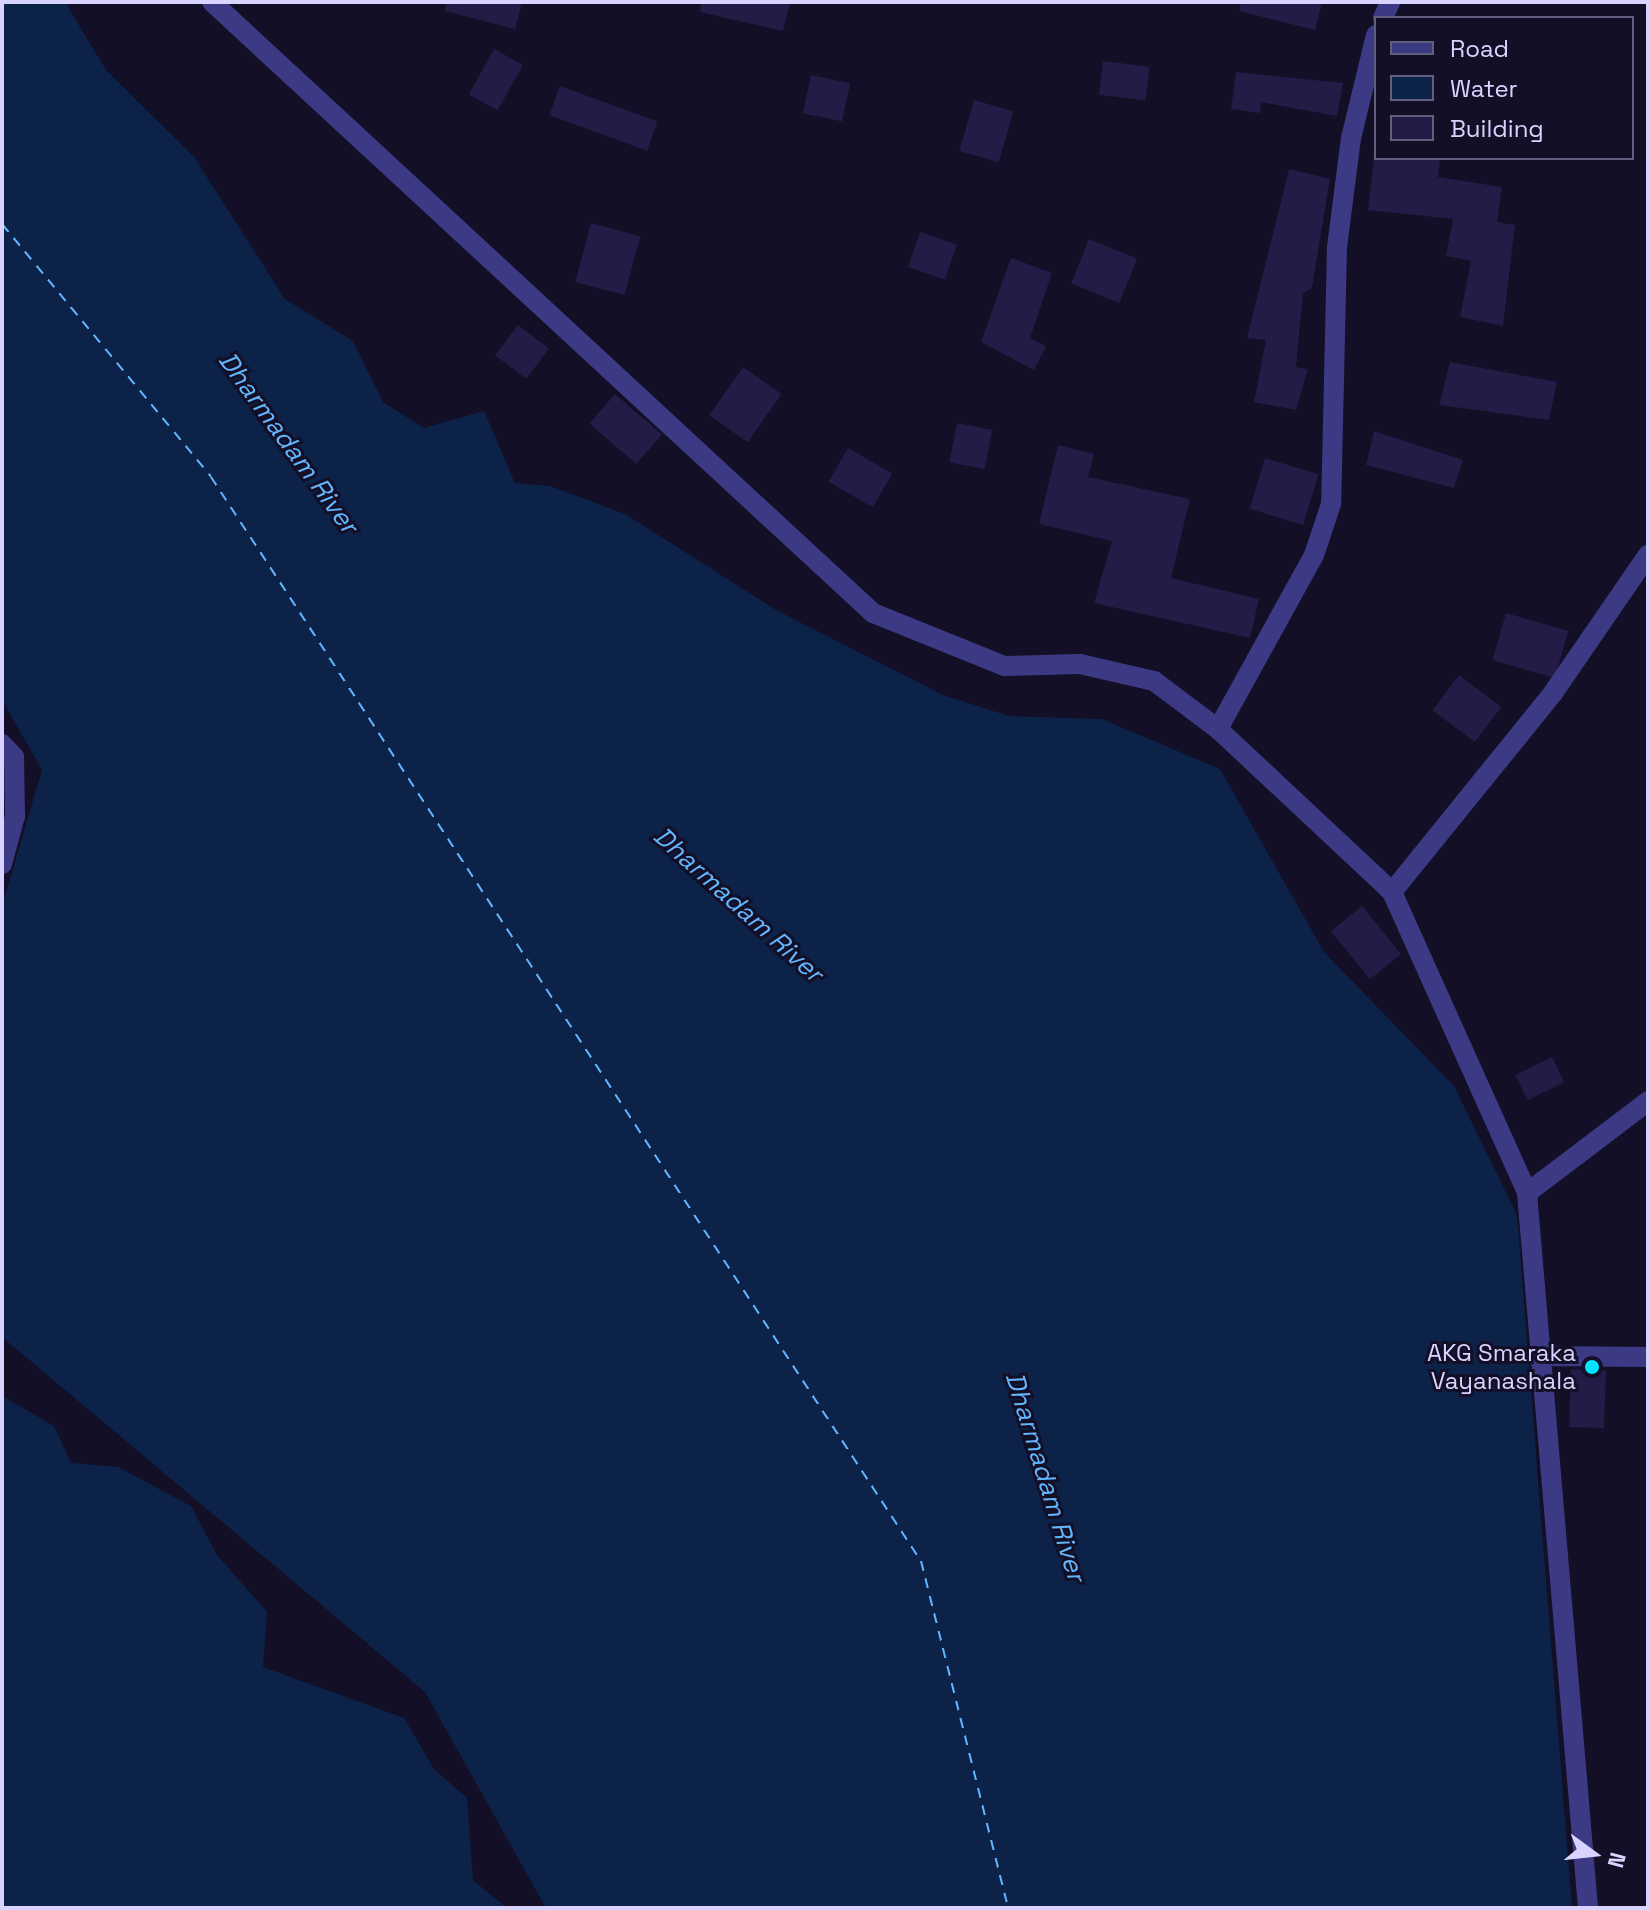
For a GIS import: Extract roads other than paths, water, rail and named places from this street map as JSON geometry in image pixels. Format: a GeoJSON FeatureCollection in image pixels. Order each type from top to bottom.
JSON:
{"type":"FeatureCollection","features":[{"type":"Feature","properties":{"kind":"street"},"geometry":{"type":"LineString","coordinates":[[212,2],[873,613],[1004,666],[1080,664],[1154,681],[1218,729],[1312,810],[1392,892],[1527,1193],[1588,1908]]}},
{"type":"Feature","properties":{"kind":"street"},"geometry":{"type":"LineString","coordinates":[[1218,729],[1314,555],[1331,504],[1337,247],[1351,138],[1374,43]]}},
{"type":"Feature","properties":{"kind":"street"},"geometry":{"type":"LineString","coordinates":[[1392,892],[1553,693],[1648,555]]}},
{"type":"Feature","properties":{"kind":"street"},"geometry":{"type":"LineString","coordinates":[[2,744],[14,757],[15,816],[2,864]]}},
{"type":"Feature","properties":{"kind":"street"},"geometry":{"type":"LineString","coordinates":[[1527,1193],[1648,1101]]}},
{"type":"Feature","properties":{"kind":"street"},"geometry":{"type":"LineString","coordinates":[[1541,1356],[1648,1357]]}},
{"type":"Feature","properties":{"kind":"water","name":"Dharmadam River"},"geometry":{"type":"Polygon","coordinates":[[[2,2],[65,2],[106,70],[194,157],[285,299],[353,341],[383,402],[424,428],[484,411],[515,483],[550,486],[625,514],[776,610],[943,695],[1009,716],[1102,719],[1220,769],[1324,952],[1454,1086],[1517,1215],[1572,1908],[546,1908],[425,1692],[2,1337],[2,906],[42,770],[2,700],[2,2]]]}},
{"type":"Feature","properties":{"kind":"water"},"geometry":{"type":"Polygon","coordinates":[[[2,1396],[54,1426],[71,1463],[118,1467],[191,1506],[217,1555],[267,1612],[263,1667],[404,1718],[434,1769],[467,1798],[473,1880],[507,1908],[2,1908],[2,1396]]]}},
{"type":"Feature","properties":{"kind":"place","name":"AKG Smaraka Vayanashala"},"geometry":{"type":"Point","coordinates":[1592,1367]}}]}
